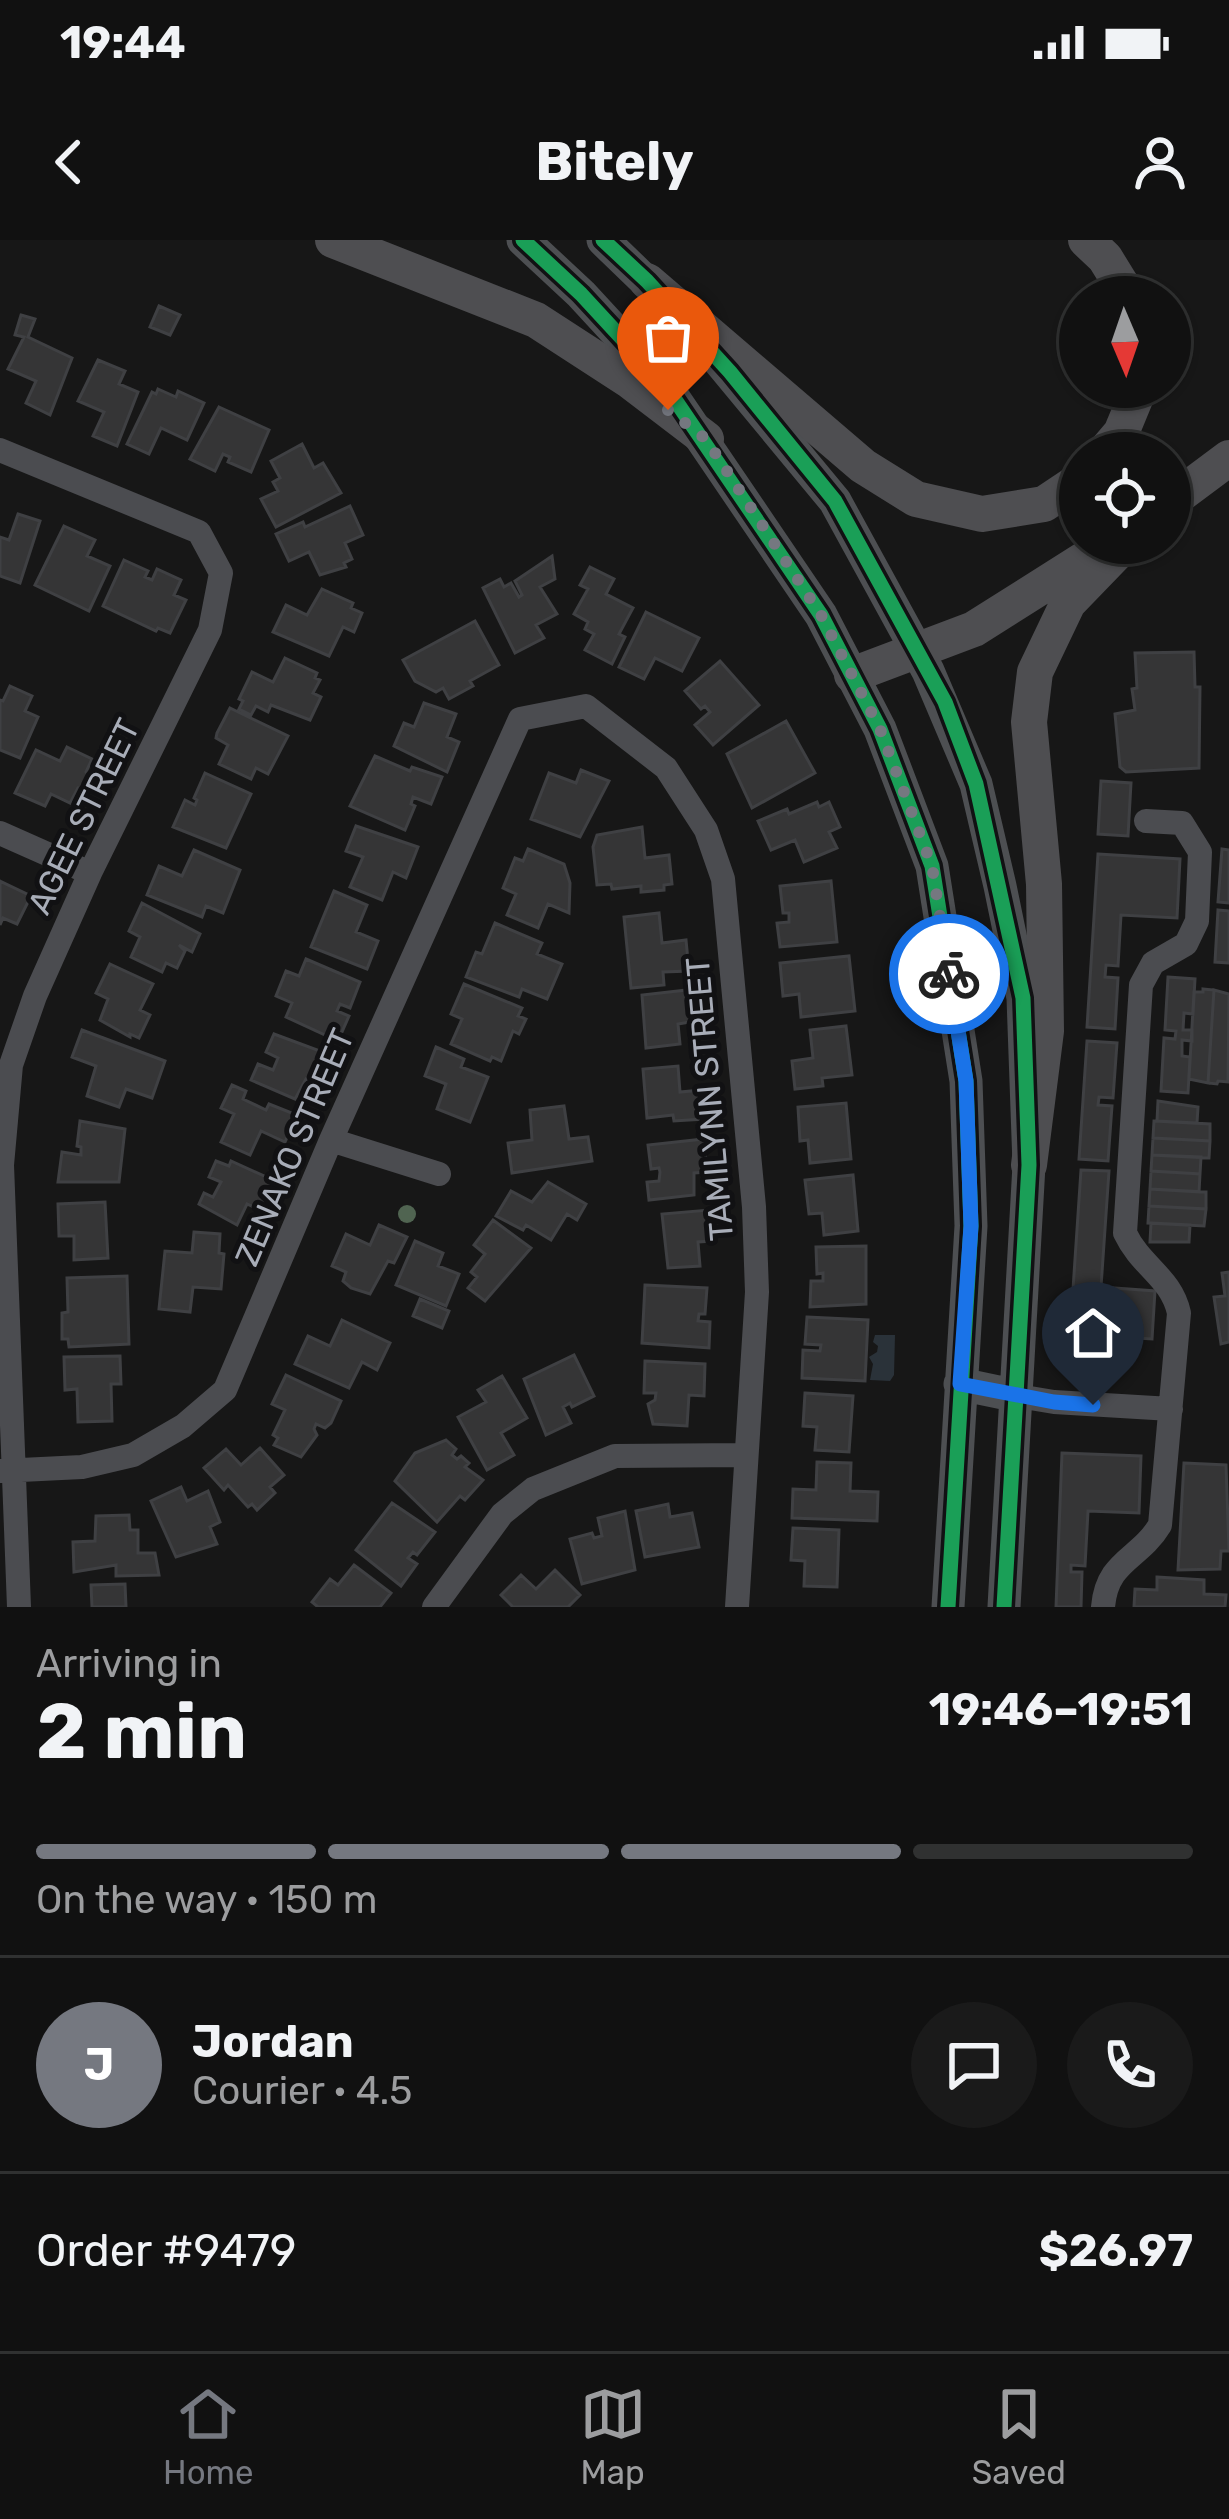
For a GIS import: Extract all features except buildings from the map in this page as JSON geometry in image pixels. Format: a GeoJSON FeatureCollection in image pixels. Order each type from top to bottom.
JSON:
{"type":"FeatureCollection","features":[{"type":"Feature","properties":{"kind":"highway"},"geometry":{"type":"LineString","coordinates":[[333,240],[536,320],[630,381],[706,439]]}},
{"type":"Feature","properties":{"kind":"highway"},"geometry":{"type":"LineString","coordinates":[[1086,240],[1117,276]]}},
{"type":"Feature","properties":{"kind":"highway"},"geometry":{"type":"LineString","coordinates":[[647,281],[863,466],[916,499],[982,514],[1043,504],[1059,494]]}},
{"type":"Feature","properties":{"kind":"highway"},"geometry":{"type":"LineString","coordinates":[[1191,486],[1229,458]]}},
{"type":"Feature","properties":{"kind":"highway"},"geometry":{"type":"LineString","coordinates":[[852,675],[974,629],[1078,564]]}},
{"type":"Feature","properties":{"kind":"highway"},"geometry":{"type":"LineString","coordinates":[[1029,1165],[1046,1031],[1042,863],[1029,722],[1035,672],[1068,603],[1106,564]]}},
{"type":"Feature","properties":{"kind":"main road"},"geometry":{"type":"LineString","coordinates":[[523,240],[581,294],[665,385],[706,439],[821,615],[880,729],[932,866],[966,1081],[971,1226],[948,1607]]}},
{"type":"Feature","properties":{"kind":"main road"},"geometry":{"type":"LineString","coordinates":[[603,240],[730,372],[835,501],[945,702],[976,784],[1023,998],[1029,1165],[1004,1607]]}},
{"type":"Feature","properties":{"kind":"main road"},"geometry":{"type":"LineString","coordinates":[[960,1384],[1018,1396]]}},
{"type":"Feature","properties":{"kind":"street","name":"AGEE STREET"},"geometry":{"type":"LineString","coordinates":[[0,450],[200,532],[221,573],[210,630],[90,873],[34,996],[11,1064],[2,1165],[8,1471],[19,1607]]}},
{"type":"Feature","properties":{"kind":"street","name":"TAMILYNN STREET"},"geometry":{"type":"LineString","coordinates":[[520,719],[586,706],[666,768],[706,830],[724,879],[757,1292],[737,1607]]}},
{"type":"Feature","properties":{"kind":"street","name":"ZENAKO STREET"},"geometry":{"type":"LineString","coordinates":[[8,1471],[82,1467],[133,1455],[183,1426],[226,1390],[331,1140],[520,719]]}},
{"type":"Feature","properties":{"kind":"street"},"geometry":{"type":"LineString","coordinates":[[1103,1607],[1105,1583],[1123,1561],[1151,1540],[1160,1525],[1179,1313],[1174,1290],[1135,1254],[1125,1233],[1141,985],[1154,963],[1186,944],[1197,921],[1200,852],[1181,823],[1146,821]]}},
{"type":"Feature","properties":{"kind":"street"},"geometry":{"type":"LineString","coordinates":[[0,833],[90,873]]}},
{"type":"Feature","properties":{"kind":"street"},"geometry":{"type":"LineString","coordinates":[[331,1140],[439,1174]]}},
{"type":"Feature","properties":{"kind":"street"},"geometry":{"type":"LineString","coordinates":[[1018,1396],[1171,1409]]}},
{"type":"Feature","properties":{"kind":"street"},"geometry":{"type":"LineString","coordinates":[[434,1607],[502,1514],[533,1489],[615,1456],[746,1455]]}},
{"type":"Feature","properties":{"kind":"shaded area"},"geometry":{"type":"Polygon","coordinates":[[[875,1335],[895,1335],[890,1381],[870,1380],[873,1364],[869,1357],[878,1346],[873,1342],[875,1335]]]}},
{"type":"Feature","properties":{"kind":"cycle path"},"geometry":{"type":"LineString","coordinates":[[523,240],[581,294],[665,385],[821,615],[880,729],[932,866],[966,1081],[971,1226],[948,1607]]}},
{"type":"Feature","properties":{"kind":"cycle path"},"geometry":{"type":"LineString","coordinates":[[603,240],[730,372],[835,501],[945,702],[976,784],[1023,998],[1029,1165],[1004,1607]]}},
{"type":"Feature","properties":{"kind":"way so far"},"geometry":{"type":"LineString","coordinates":[[668,410],[706,439],[821,615],[880,729],[932,866],[949,974]]}},
{"type":"Feature","properties":{"kind":"route"},"geometry":{"type":"LineString","coordinates":[[949,974],[966,1081],[971,1226],[960,1384],[1093,1405]]}}]}
